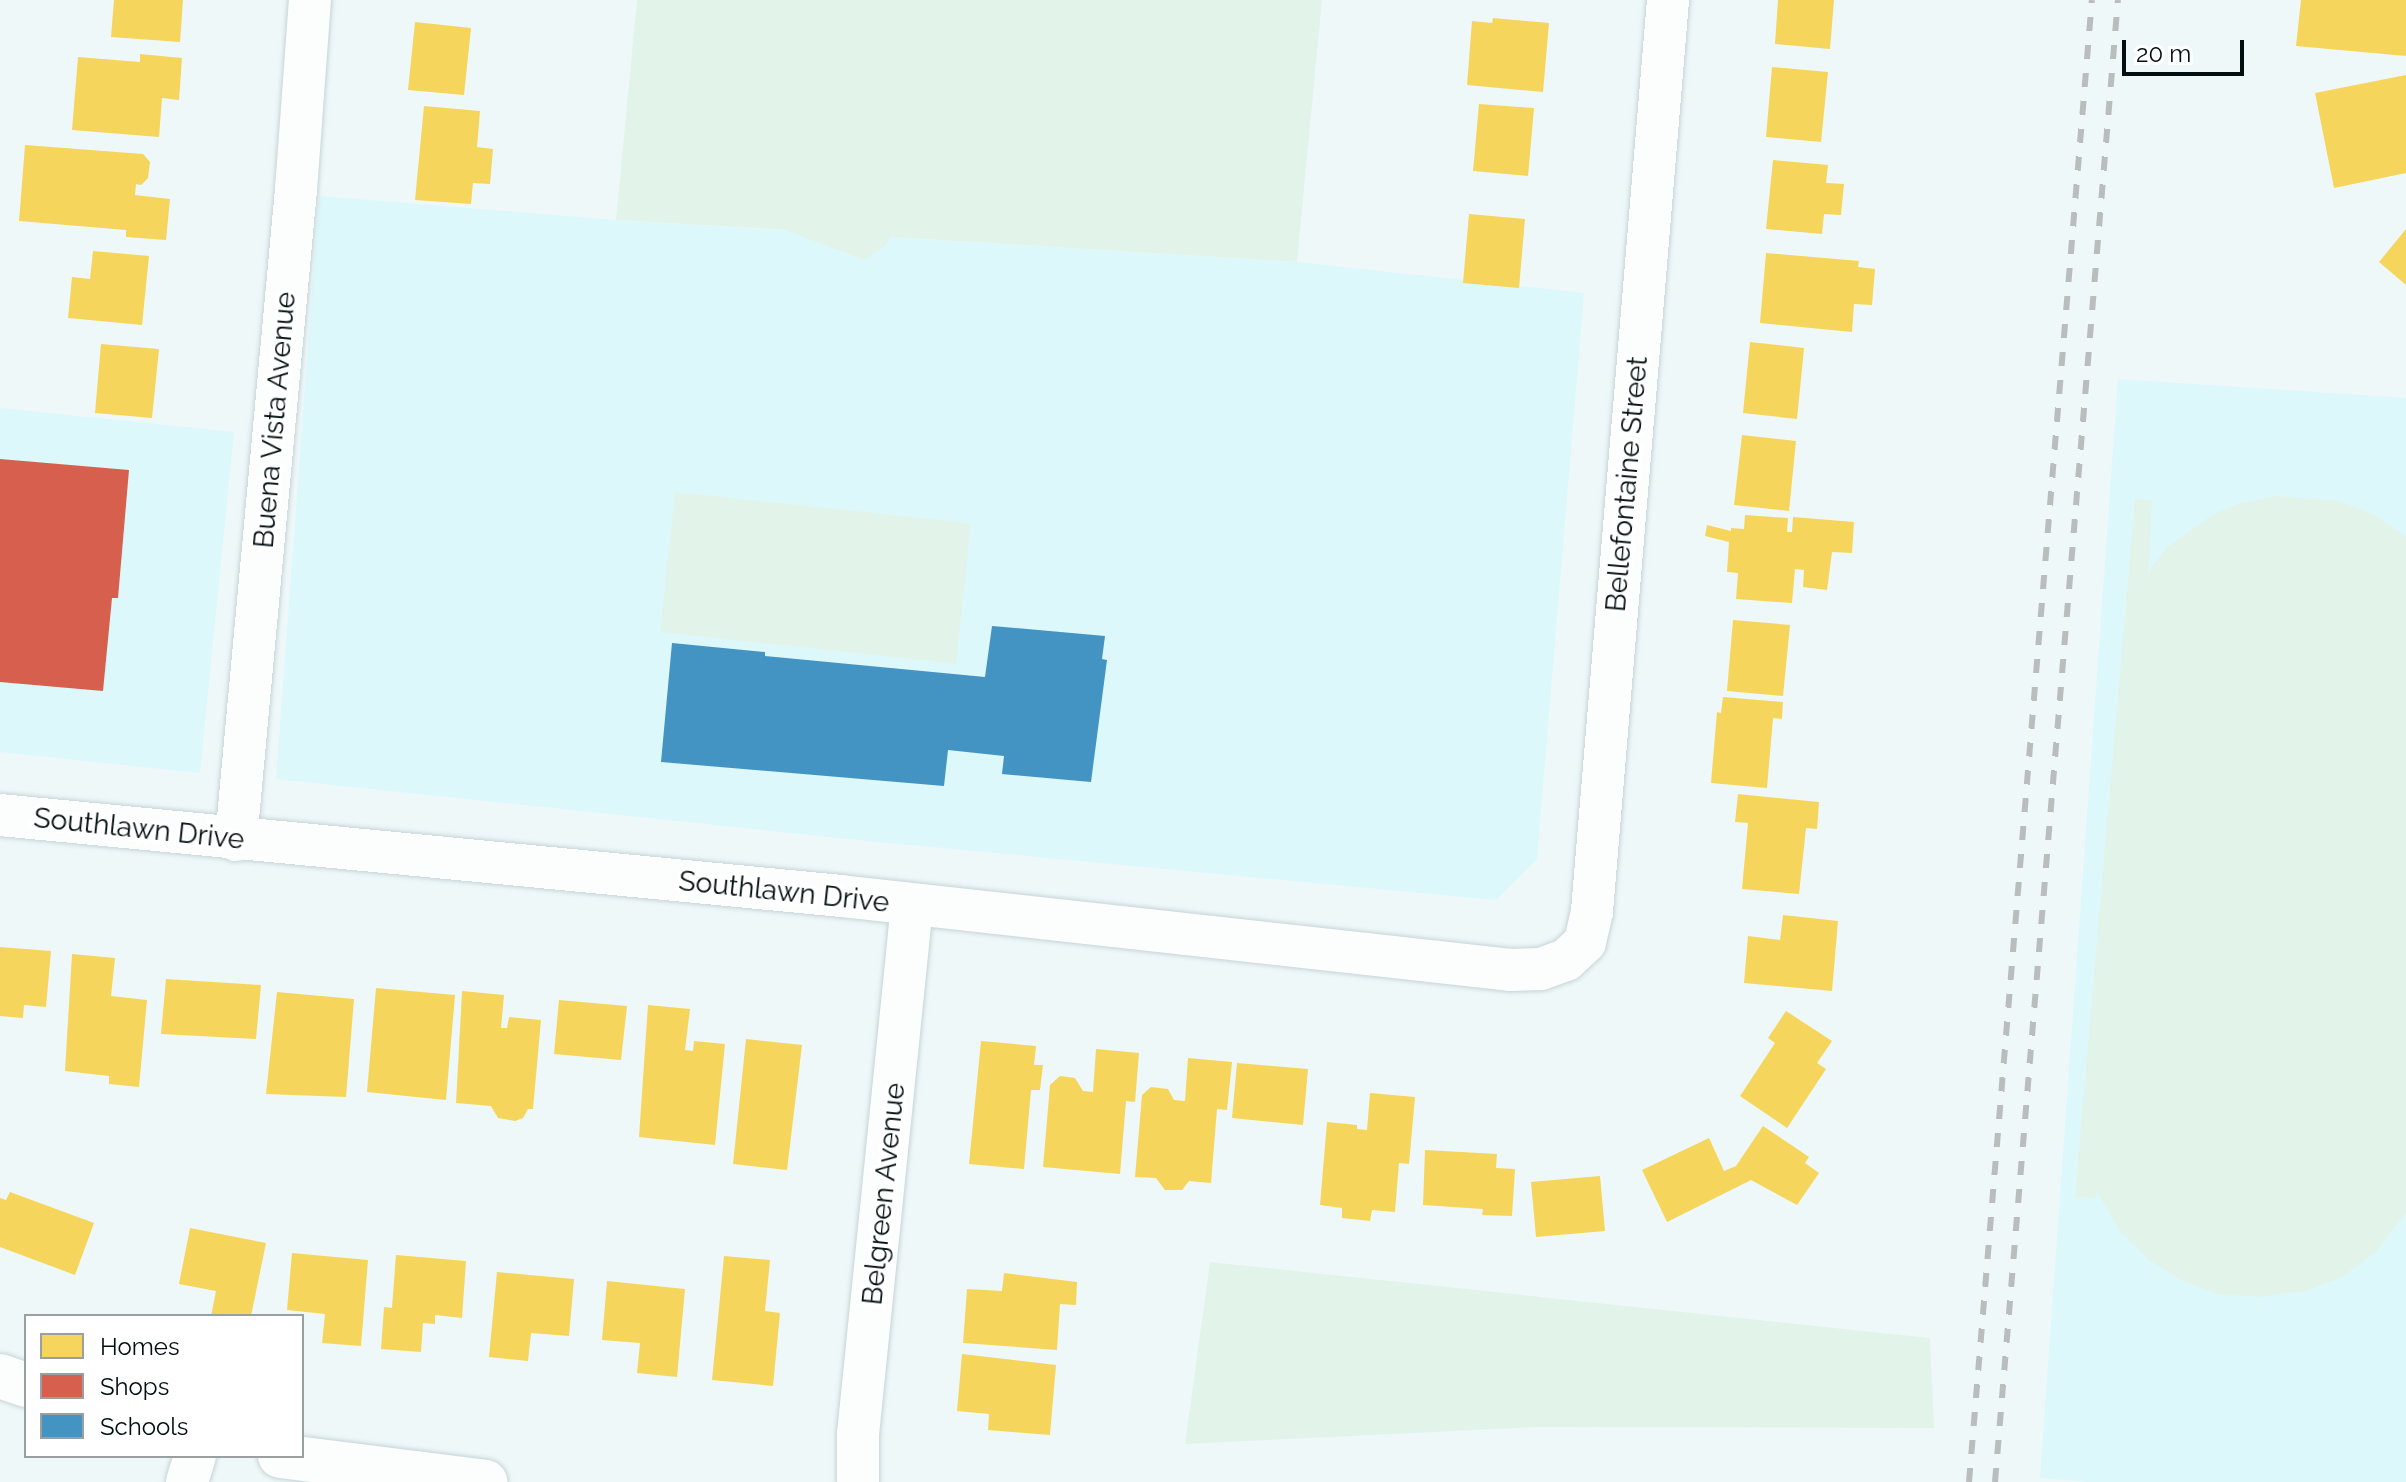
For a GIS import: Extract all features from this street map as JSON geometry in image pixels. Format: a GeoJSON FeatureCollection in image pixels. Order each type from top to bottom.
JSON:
{"type":"FeatureCollection","features":[{"type":"Feature","properties":{"kind":"street","name":"Buena Vista Avenue"},"geometry":{"type":"LineString","coordinates":[[236,840],[310,0]]}},
{"type":"Feature","properties":{"kind":"street","name":"Bellefontaine Street"},"geometry":{"type":"LineString","coordinates":[[1566,960],[1585,942],[1592,911],[1668,0]]}},
{"type":"Feature","properties":{"kind":"street","name":"Southlawn Drive"},"geometry":{"type":"LineString","coordinates":[[0,815],[912,905],[1510,970],[1541,969],[1566,960]]}},
{"type":"Feature","properties":{"kind":"street","name":"Belgreen Avenue"},"geometry":{"type":"LineString","coordinates":[[858,1482],[858,1434],[912,905]]}},
{"type":"Feature","properties":{"kind":"street"},"geometry":{"type":"LineString","coordinates":[[0,1376],[24,1384]]}},
{"type":"Feature","properties":{"kind":"street"},"geometry":{"type":"LineString","coordinates":[[187,1482],[194,1458]]}},
{"type":"Feature","properties":{"kind":"street"},"geometry":{"type":"LineString","coordinates":[[296,1458],[485,1482]]}},
{"type":"Feature","properties":{"kind":"shaded area"},"geometry":{"type":"Polygon","coordinates":[[[319,196],[616,220],[1297,262],[1584,293],[1537,859],[1496,900],[868,841],[276,779],[319,196]]]}},
{"type":"Feature","properties":{"kind":"shaded area"},"geometry":{"type":"Polygon","coordinates":[[[2118,379],[2406,398],[2406,1482],[2088,1482],[2040,1478],[2118,379]]]}},
{"type":"Feature","properties":{"kind":"shaded area"},"geometry":{"type":"Polygon","coordinates":[[[0,408],[234,432],[200,773],[0,752],[0,408]]]}},
{"type":"Feature","properties":{"kind":"green space"},"geometry":{"type":"Polygon","coordinates":[[[637,0],[1322,0],[1297,262],[890,237],[886,245],[865,260],[784,230],[616,220],[637,0]]]}},
{"type":"Feature","properties":{"kind":"green space"},"geometry":{"type":"Polygon","coordinates":[[[675,492],[971,523],[956,664],[660,632],[675,492]]]}},
{"type":"Feature","properties":{"kind":"green space"},"geometry":{"type":"Polygon","coordinates":[[[2277,496],[2340,501],[2375,515],[2406,537],[2406,1213],[2376,1252],[2341,1278],[2306,1291],[2260,1297],[2216,1294],[2181,1280],[2149,1260],[2121,1233],[2097,1192],[2095,1199],[2075,1197],[2135,498],[2152,500],[2148,573],[2166,548],[2212,515],[2240,503],[2277,496]]]}},
{"type":"Feature","properties":{"kind":"green space"},"geometry":{"type":"Polygon","coordinates":[[[1210,1262],[1930,1338],[1934,1428],[1537,1427],[1185,1444],[1210,1262]]]}},
{"type":"Feature","properties":{"kind":"building: Homes"},"geometry":{"type":"Polygon","coordinates":[[[114,0],[183,0],[180,42],[111,37],[114,0]]]}},
{"type":"Feature","properties":{"kind":"building: Homes"},"geometry":{"type":"Polygon","coordinates":[[[1778,0],[1834,0],[1830,49],[1775,44],[1778,0]]]}},
{"type":"Feature","properties":{"kind":"building: Homes"},"geometry":{"type":"Polygon","coordinates":[[[2301,0],[2406,0],[2406,56],[2296,46],[2301,0]]]}},
{"type":"Feature","properties":{"kind":"building: Homes"},"geometry":{"type":"Polygon","coordinates":[[[1493,18],[1549,23],[1543,92],[1467,85],[1472,21],[1492,23],[1493,18]]]}},
{"type":"Feature","properties":{"kind":"building: Homes"},"geometry":{"type":"Polygon","coordinates":[[[415,22],[471,28],[464,95],[408,90],[415,22]]]}},
{"type":"Feature","properties":{"kind":"building: Homes"},"geometry":{"type":"Polygon","coordinates":[[[140,54],[182,58],[179,100],[162,98],[159,137],[72,130],[78,57],[140,62],[140,54]]]}},
{"type":"Feature","properties":{"kind":"building: Homes"},"geometry":{"type":"Polygon","coordinates":[[[1772,67],[1828,72],[1821,142],[1766,137],[1772,67]]]}},
{"type":"Feature","properties":{"kind":"building: Homes"},"geometry":{"type":"Polygon","coordinates":[[[2406,75],[2406,173],[2334,188],[2315,93],[2406,75]]]}},
{"type":"Feature","properties":{"kind":"building: Homes"},"geometry":{"type":"Polygon","coordinates":[[[1479,104],[1534,108],[1528,176],[1473,171],[1479,104]]]}},
{"type":"Feature","properties":{"kind":"building: Homes"},"geometry":{"type":"Polygon","coordinates":[[[424,106],[480,111],[477,147],[493,149],[490,184],[473,183],[471,204],[415,200],[424,106]]]}},
{"type":"Feature","properties":{"kind":"building: Homes"},"geometry":{"type":"Polygon","coordinates":[[[25,145],[143,154],[150,162],[148,178],[141,185],[136,184],[135,195],[170,199],[166,240],[126,237],[126,230],[19,221],[25,145]]]}},
{"type":"Feature","properties":{"kind":"building: Homes"},"geometry":{"type":"Polygon","coordinates":[[[1773,160],[1828,165],[1826,183],[1844,184],[1841,215],[1824,214],[1822,234],[1766,229],[1773,160]]]}},
{"type":"Feature","properties":{"kind":"building: Homes"},"geometry":{"type":"Polygon","coordinates":[[[1469,214],[1525,219],[1519,288],[1463,283],[1469,214]]]}},
{"type":"Feature","properties":{"kind":"building: Homes"},"geometry":{"type":"Polygon","coordinates":[[[2406,229],[2406,285],[2379,262],[2406,229]]]}},
{"type":"Feature","properties":{"kind":"building: Homes"},"geometry":{"type":"Polygon","coordinates":[[[93,251],[149,256],[142,325],[68,318],[72,277],[90,279],[93,251]]]}},
{"type":"Feature","properties":{"kind":"building: Homes"},"geometry":{"type":"Polygon","coordinates":[[[1766,253],[1859,261],[1858,267],[1875,269],[1872,305],[1854,304],[1852,332],[1760,323],[1766,253]]]}},
{"type":"Feature","properties":{"kind":"building: Homes"},"geometry":{"type":"Polygon","coordinates":[[[1750,342],[1804,348],[1797,419],[1743,413],[1750,342]]]}},
{"type":"Feature","properties":{"kind":"building: Homes"},"geometry":{"type":"Polygon","coordinates":[[[101,344],[159,349],[152,418],[95,413],[101,344]]]}},
{"type":"Feature","properties":{"kind":"building: Homes"},"geometry":{"type":"Polygon","coordinates":[[[1742,435],[1796,441],[1789,511],[1734,505],[1742,435]]]}},
{"type":"Feature","properties":{"kind":"building: Homes"},"geometry":{"type":"Polygon","coordinates":[[[1745,515],[1788,518],[1787,532],[1792,532],[1793,517],[1854,522],[1852,553],[1832,552],[1827,590],[1803,587],[1804,570],[1795,569],[1792,603],[1736,599],[1738,573],[1727,572],[1729,542],[1705,536],[1707,525],[1731,531],[1731,528],[1744,529],[1745,515]]]}},
{"type":"Feature","properties":{"kind":"building: Homes"},"geometry":{"type":"Polygon","coordinates":[[[1733,620],[1790,625],[1783,696],[1727,691],[1733,620]]]}},
{"type":"Feature","properties":{"kind":"building: Homes"},"geometry":{"type":"Polygon","coordinates":[[[1723,697],[1783,702],[1782,719],[1773,718],[1767,788],[1711,783],[1717,712],[1721,713],[1723,697]]]}},
{"type":"Feature","properties":{"kind":"building: Homes"},"geometry":{"type":"Polygon","coordinates":[[[1738,794],[1819,802],[1817,829],[1806,828],[1799,894],[1742,889],[1748,823],[1735,822],[1738,794]]]}},
{"type":"Feature","properties":{"kind":"building: Homes"},"geometry":{"type":"Polygon","coordinates":[[[1783,915],[1838,921],[1832,991],[1744,983],[1748,936],[1780,940],[1783,915]]]}},
{"type":"Feature","properties":{"kind":"building: Homes"},"geometry":{"type":"Polygon","coordinates":[[[0,947],[51,951],[46,1007],[24,1005],[23,1018],[0,1016],[0,947]]]}},
{"type":"Feature","properties":{"kind":"building: Homes"},"geometry":{"type":"Polygon","coordinates":[[[72,954],[115,958],[111,996],[147,1000],[139,1087],[109,1084],[109,1076],[65,1071],[72,954]]]}},
{"type":"Feature","properties":{"kind":"building: Homes"},"geometry":{"type":"Polygon","coordinates":[[[166,979],[261,985],[256,1039],[161,1034],[166,979]]]}},
{"type":"Feature","properties":{"kind":"building: Homes"},"geometry":{"type":"Polygon","coordinates":[[[376,988],[455,995],[446,1100],[367,1092],[376,988]]]}},
{"type":"Feature","properties":{"kind":"building: Homes"},"geometry":{"type":"Polygon","coordinates":[[[462,991],[504,995],[501,1028],[507,1028],[509,1017],[541,1020],[533,1109],[528,1109],[523,1118],[515,1121],[498,1118],[491,1106],[456,1103],[462,991]]]}},
{"type":"Feature","properties":{"kind":"building: Homes"},"geometry":{"type":"Polygon","coordinates":[[[277,992],[354,999],[346,1097],[266,1094],[277,992]]]}},
{"type":"Feature","properties":{"kind":"building: Homes"},"geometry":{"type":"Polygon","coordinates":[[[559,1000],[627,1006],[621,1060],[554,1054],[559,1000]]]}},
{"type":"Feature","properties":{"kind":"building: Homes"},"geometry":{"type":"Polygon","coordinates":[[[648,1005],[690,1009],[685,1050],[693,1051],[694,1041],[725,1044],[715,1145],[639,1137],[648,1005]]]}},
{"type":"Feature","properties":{"kind":"building: Homes"},"geometry":{"type":"Polygon","coordinates":[[[1786,1011],[1832,1041],[1817,1063],[1826,1069],[1787,1128],[1740,1096],[1775,1043],[1768,1038],[1786,1011]]]}},
{"type":"Feature","properties":{"kind":"building: Homes"},"geometry":{"type":"Polygon","coordinates":[[[746,1039],[802,1045],[787,1170],[733,1164],[746,1039]]]}},
{"type":"Feature","properties":{"kind":"building: Homes"},"geometry":{"type":"Polygon","coordinates":[[[981,1041],[1036,1046],[1034,1065],[1043,1065],[1040,1090],[1031,1090],[1024,1169],[969,1164],[981,1041]]]}},
{"type":"Feature","properties":{"kind":"building: Homes"},"geometry":{"type":"Polygon","coordinates":[[[1096,1049],[1139,1053],[1135,1102],[1126,1101],[1120,1174],[1043,1167],[1050,1085],[1060,1076],[1075,1078],[1083,1091],[1093,1092],[1096,1049]]]}},
{"type":"Feature","properties":{"kind":"building: Homes"},"geometry":{"type":"Polygon","coordinates":[[[1188,1058],[1232,1062],[1227,1110],[1217,1109],[1211,1183],[1189,1181],[1182,1190],[1165,1190],[1156,1178],[1135,1177],[1142,1095],[1151,1087],[1168,1089],[1174,1100],[1185,1101],[1188,1058]]]}},
{"type":"Feature","properties":{"kind":"building: Homes"},"geometry":{"type":"Polygon","coordinates":[[[1237,1063],[1308,1069],[1303,1125],[1232,1118],[1237,1063]]]}},
{"type":"Feature","properties":{"kind":"building: Homes"},"geometry":{"type":"Polygon","coordinates":[[[1370,1093],[1415,1097],[1409,1164],[1399,1163],[1395,1212],[1372,1210],[1370,1221],[1342,1218],[1342,1208],[1320,1205],[1327,1122],[1357,1125],[1357,1129],[1367,1130],[1370,1093]]]}},
{"type":"Feature","properties":{"kind":"building: Homes"},"geometry":{"type":"Polygon","coordinates":[[[1763,1126],[1809,1157],[1805,1163],[1819,1173],[1797,1205],[1751,1180],[1667,1222],[1642,1170],[1709,1138],[1724,1171],[1736,1166],[1763,1126]]]}},
{"type":"Feature","properties":{"kind":"building: Homes"},"geometry":{"type":"Polygon","coordinates":[[[1425,1150],[1497,1154],[1496,1168],[1515,1169],[1512,1216],[1482,1215],[1483,1209],[1423,1205],[1425,1150]]]}},
{"type":"Feature","properties":{"kind":"building: Homes"},"geometry":{"type":"Polygon","coordinates":[[[1600,1176],[1605,1231],[1536,1237],[1531,1182],[1600,1176]]]}},
{"type":"Feature","properties":{"kind":"building: Homes"},"geometry":{"type":"Polygon","coordinates":[[[10,1192],[94,1223],[75,1275],[0,1247],[0,1198],[6,1200],[10,1192]]]}},
{"type":"Feature","properties":{"kind":"building: Homes"},"geometry":{"type":"Polygon","coordinates":[[[190,1228],[266,1243],[251,1314],[211,1314],[216,1291],[179,1284],[190,1228]]]}},
{"type":"Feature","properties":{"kind":"building: Homes"},"geometry":{"type":"Polygon","coordinates":[[[292,1253],[368,1260],[361,1346],[322,1343],[325,1314],[287,1310],[292,1253]]]}},
{"type":"Feature","properties":{"kind":"building: Homes"},"geometry":{"type":"Polygon","coordinates":[[[396,1255],[466,1261],[462,1318],[435,1315],[435,1324],[423,1323],[421,1352],[381,1349],[384,1307],[392,1308],[396,1255]]]}},
{"type":"Feature","properties":{"kind":"building: Homes"},"geometry":{"type":"Polygon","coordinates":[[[724,1256],[770,1260],[765,1311],[780,1313],[773,1386],[712,1380],[724,1256]]]}},
{"type":"Feature","properties":{"kind":"building: Homes"},"geometry":{"type":"Polygon","coordinates":[[[497,1272],[574,1279],[569,1336],[531,1333],[528,1361],[489,1357],[497,1272]]]}},
{"type":"Feature","properties":{"kind":"building: Homes"},"geometry":{"type":"Polygon","coordinates":[[[1004,1273],[1077,1282],[1076,1305],[1060,1304],[1057,1350],[963,1343],[967,1289],[1002,1291],[1004,1273]]]}},
{"type":"Feature","properties":{"kind":"building: Homes"},"geometry":{"type":"Polygon","coordinates":[[[607,1281],[685,1289],[677,1377],[637,1373],[640,1343],[602,1340],[607,1281]]]}},
{"type":"Feature","properties":{"kind":"building: Homes"},"geometry":{"type":"Polygon","coordinates":[[[962,1354],[1056,1365],[1050,1435],[988,1430],[989,1414],[957,1411],[962,1354]]]}},
{"type":"Feature","properties":{"kind":"building: Shops"},"geometry":{"type":"Polygon","coordinates":[[[0,459],[129,470],[118,598],[112,598],[103,691],[0,682],[0,459]]]}},
{"type":"Feature","properties":{"kind":"building: Schools"},"geometry":{"type":"Polygon","coordinates":[[[992,626],[1105,636],[1102,659],[1107,660],[1091,782],[1002,774],[1004,756],[948,750],[944,786],[661,762],[672,643],[765,652],[765,656],[985,677],[992,626]]]}},
{"type":"Feature","properties":{"kind":"railway"},"geometry":{"type":"LineString","coordinates":[[1969,1482],[2092,0]]}},
{"type":"Feature","properties":{"kind":"railway"},"geometry":{"type":"LineString","coordinates":[[1995,1482],[2118,0]]}}]}
